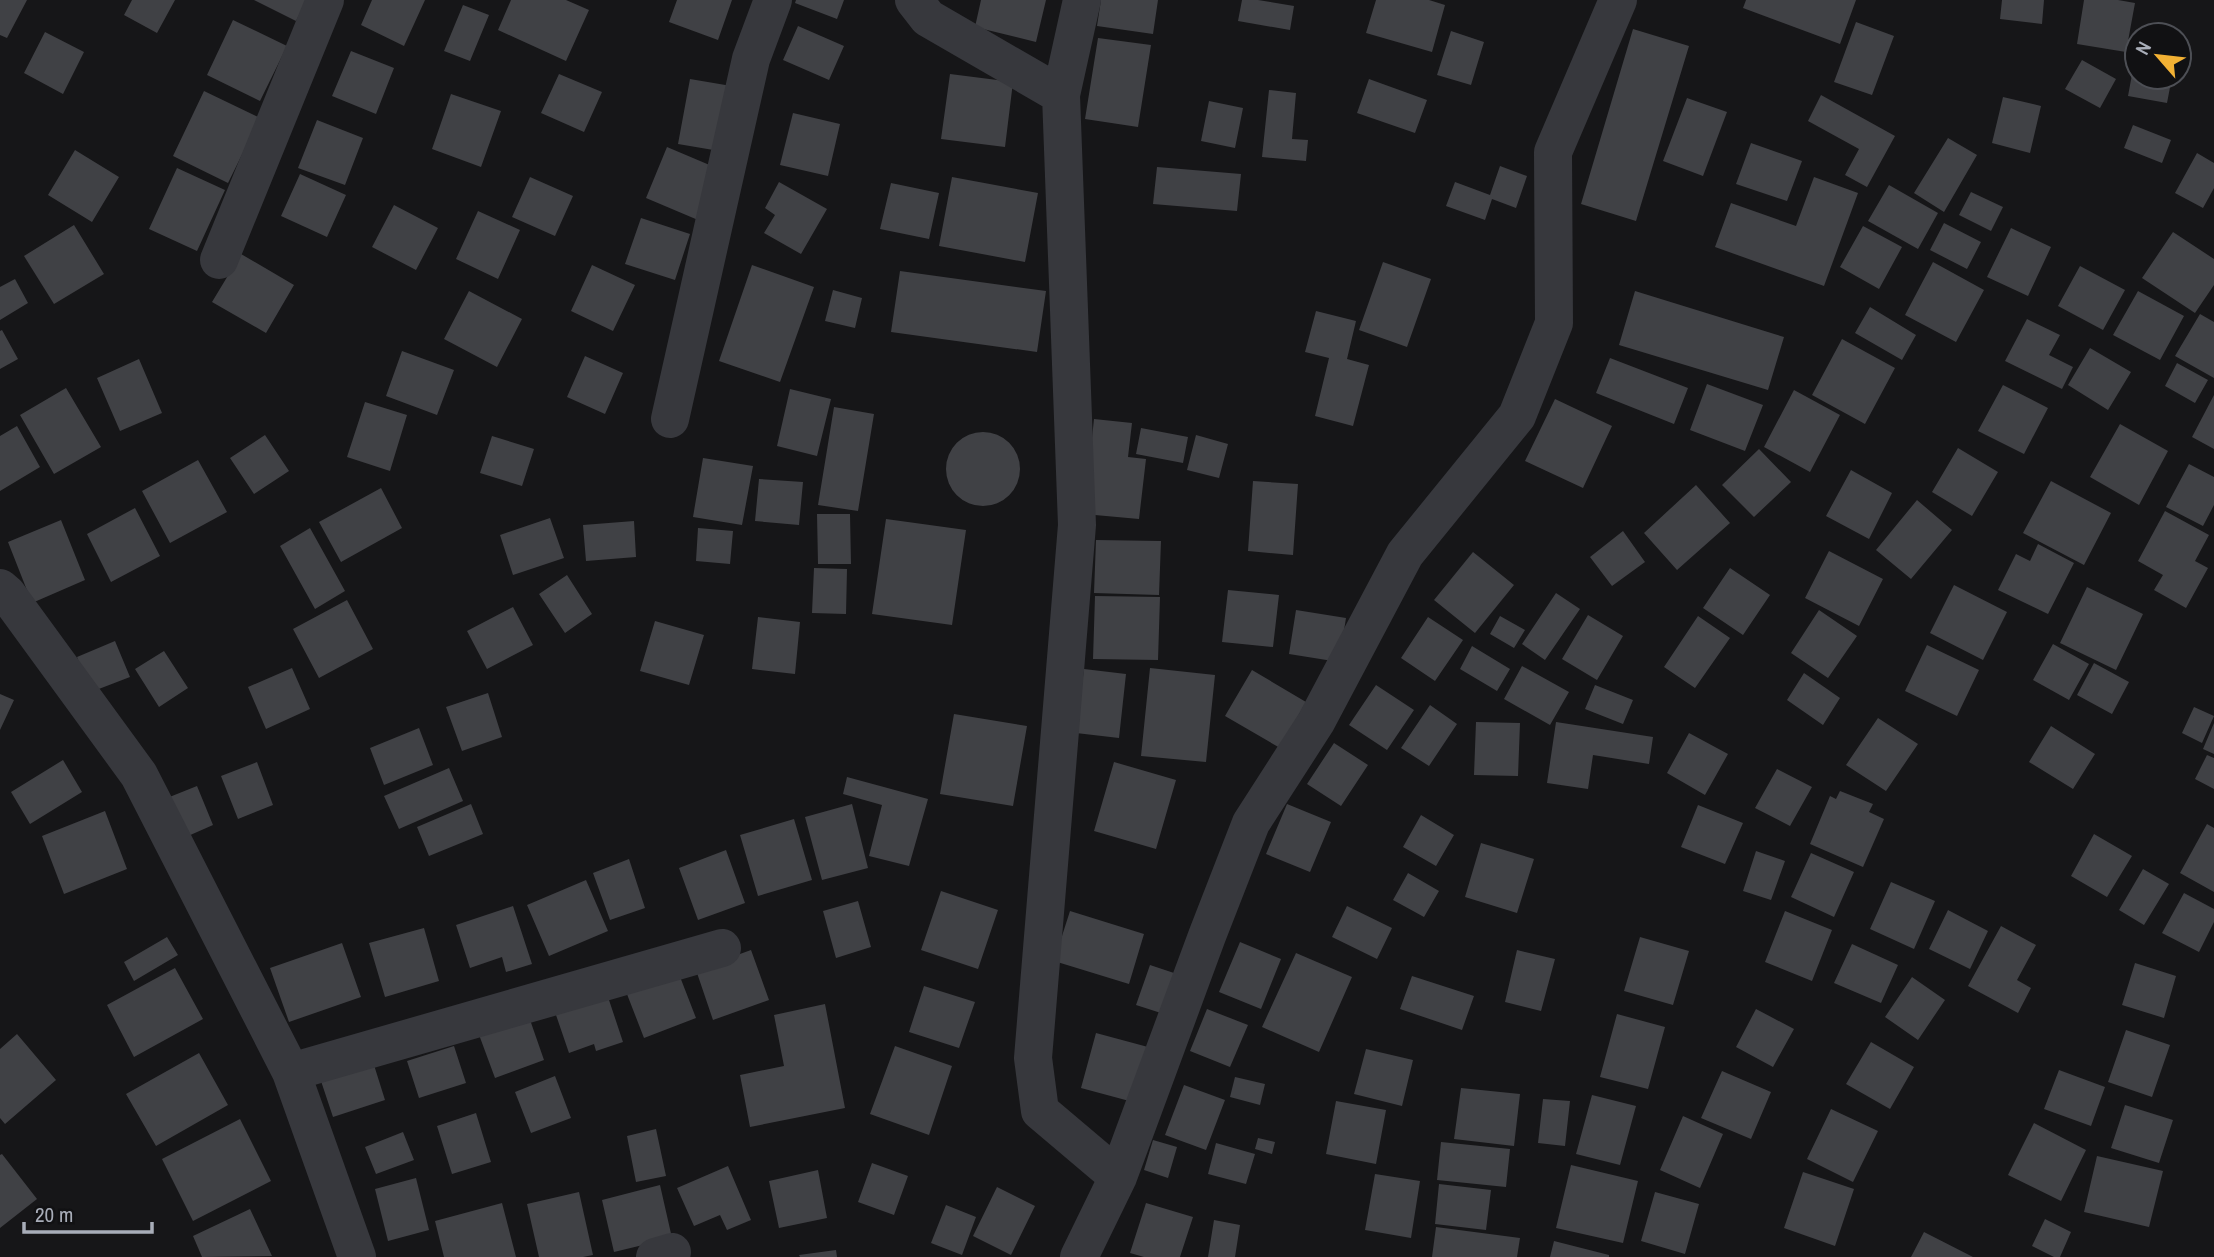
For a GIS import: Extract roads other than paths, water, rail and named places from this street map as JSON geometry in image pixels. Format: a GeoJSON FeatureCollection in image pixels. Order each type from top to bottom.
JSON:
{"type":"FeatureCollection","features":[{"type":"Feature","properties":{"kind":"street"},"geometry":{"type":"LineString","coordinates":[[219,260],[326,0]]}},
{"type":"Feature","properties":{"kind":"street"},"geometry":{"type":"LineString","coordinates":[[670,419],[751,59],[772,0]]}},
{"type":"Feature","properties":{"kind":"street"},"geometry":{"type":"LineString","coordinates":[[914,0],[928,18],[1061,95]]}},
{"type":"Feature","properties":{"kind":"street"},"geometry":{"type":"LineString","coordinates":[[1082,0],[1061,95],[1077,525],[1033,1058],[1040,1111],[1118,1177]]}},
{"type":"Feature","properties":{"kind":"street"},"geometry":{"type":"LineString","coordinates":[[1079,1257],[1118,1177],[1251,823],[1316,722],[1405,554],[1517,416],[1554,323],[1553,152],[1618,0]]}},
{"type":"Feature","properties":{"kind":"street"},"geometry":{"type":"LineString","coordinates":[[0,588],[139,775],[291,1072],[357,1257]]}},
{"type":"Feature","properties":{"kind":"street"},"geometry":{"type":"LineString","coordinates":[[291,1072],[722,948]]}}]}
